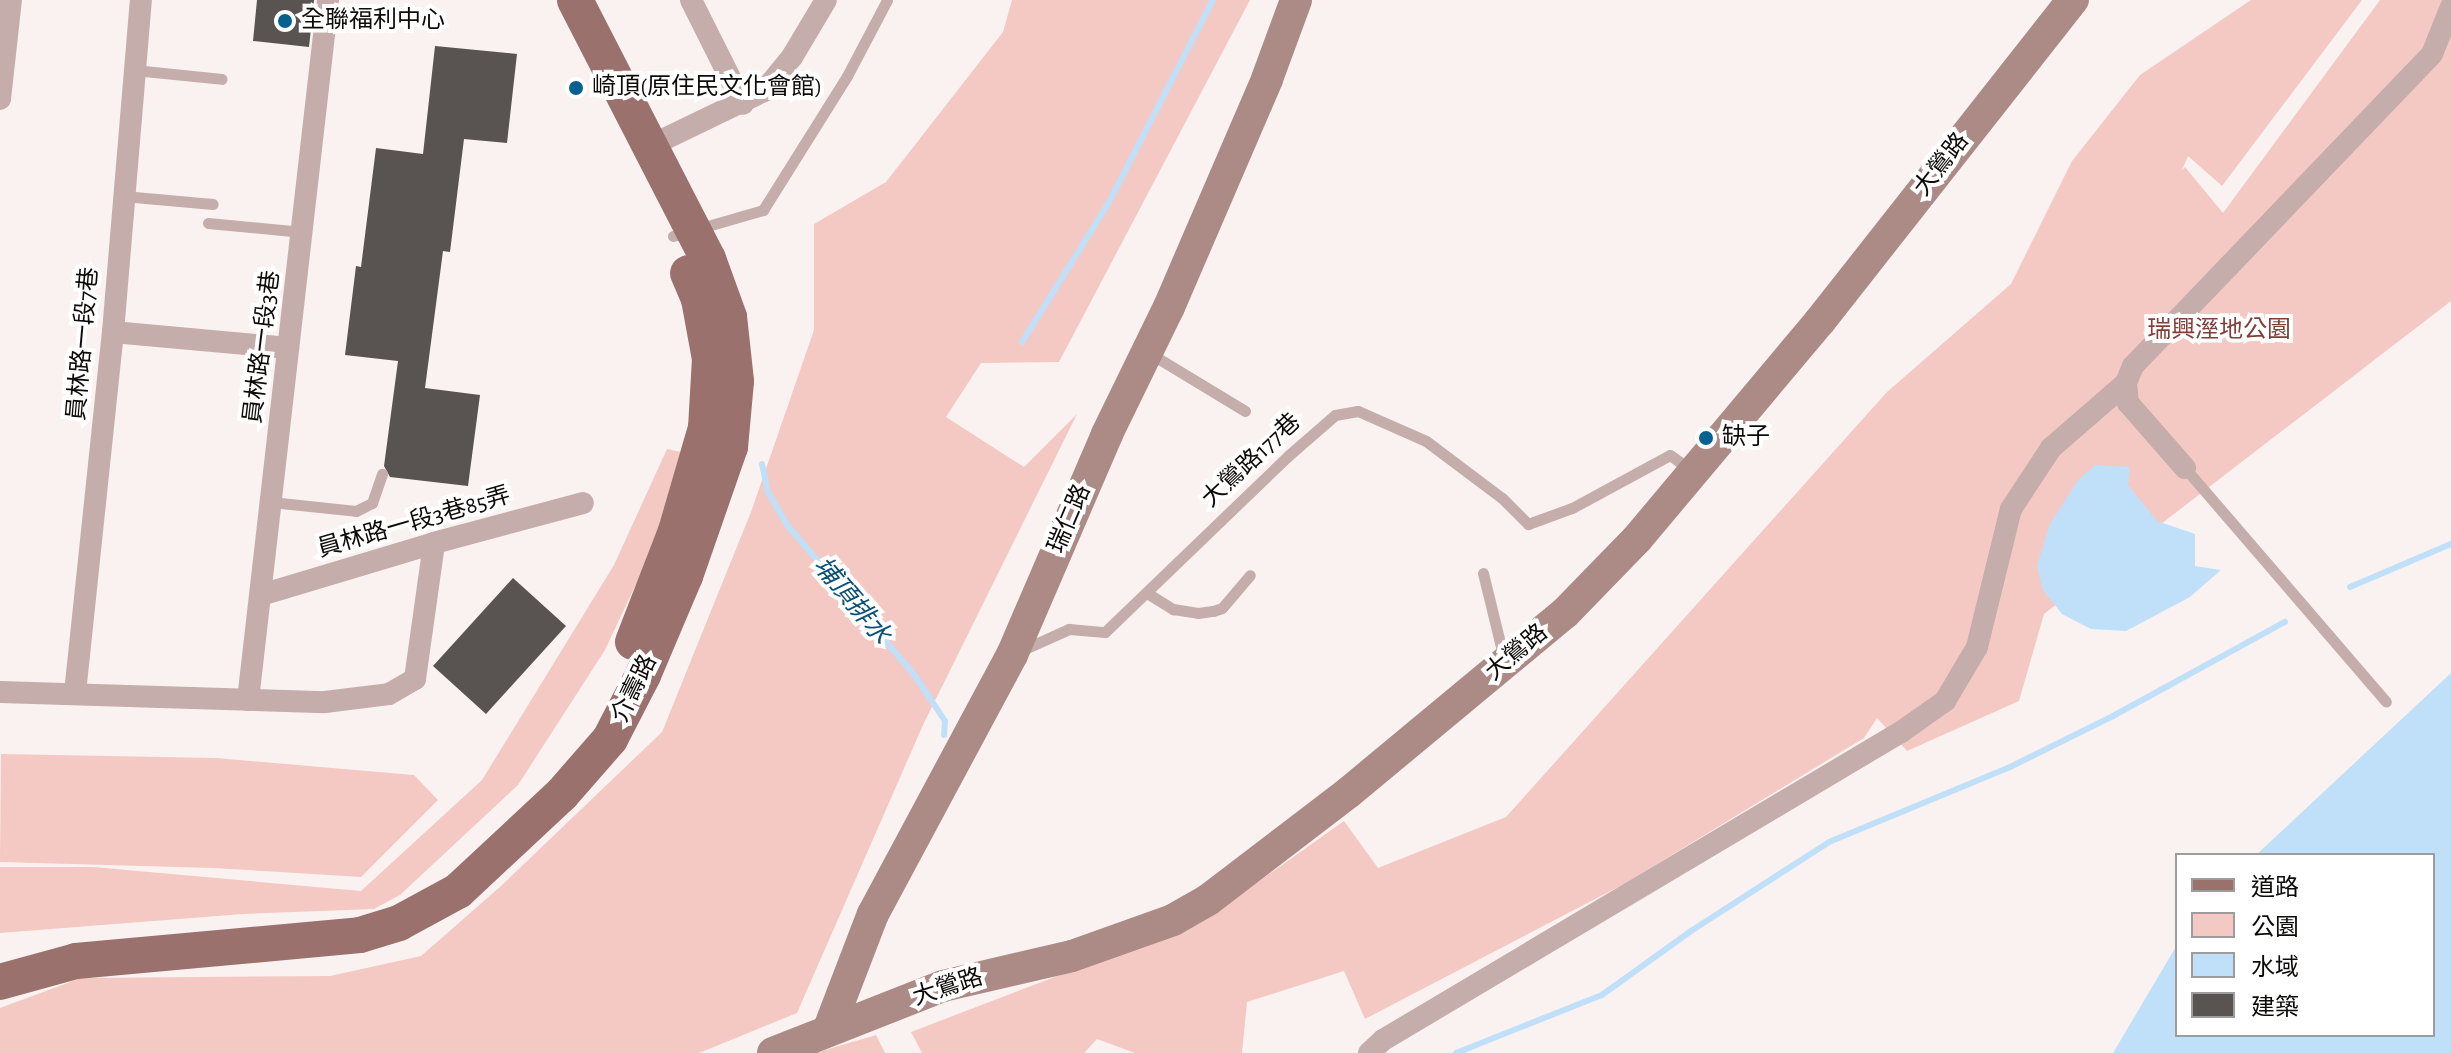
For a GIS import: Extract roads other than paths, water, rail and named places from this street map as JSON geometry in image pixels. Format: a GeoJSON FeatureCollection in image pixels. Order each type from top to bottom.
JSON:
{"type":"FeatureCollection","features":[{"type":"Feature","properties":{"kind":"main road","name":"介壽路"},"geometry":{"type":"LineString","coordinates":[[0,982],[76,961],[360,935],[399,923],[458,891],[562,794],[610,739],[643,675],[685,576],[730,447],[736,381],[729,317],[550,0]]}},
{"type":"Feature","properties":{"kind":"main road","name":"介壽路"},"geometry":{"type":"LineString","coordinates":[[0,957],[78,938],[357,915],[391,906],[449,867],[548,781],[591,728],[625,666],[676,531],[706,428],[710,359],[684,234],[648,147],[575,0]]}},
{"type":"Feature","properties":{"kind":"street"},"geometry":{"type":"LineString","coordinates":[[0,99],[11,0]]}},
{"type":"Feature","properties":{"kind":"street","name":"員林路一段7巷"},"geometry":{"type":"LineString","coordinates":[[75,693],[113,332],[141,0]]}},
{"type":"Feature","properties":{"kind":"street","name":"員林路一段3巷"},"geometry":{"type":"LineString","coordinates":[[248,700],[304,232],[328,0]]}},
{"type":"Feature","properties":{"kind":"street"},"geometry":{"type":"LineString","coordinates":[[691,0],[743,104]]}},
{"type":"Feature","properties":{"kind":"street","name":"瑞仁路"},"geometry":{"type":"LineString","coordinates":[[828,1031],[873,914],[1012,655],[1107,434],[1147,352],[1267,79],[1296,0]]}},
{"type":"Feature","properties":{"kind":"street","name":"大鶯路"},"geometry":{"type":"LineString","coordinates":[[773,1053],[943,986],[1072,956],[1173,920],[1208,900],[1348,793],[1565,613],[1694,472],[1820,321],[2073,0]]}},
{"type":"Feature","properties":{"kind":"street"},"geometry":{"type":"LineString","coordinates":[[648,147],[743,104],[764,91],[792,57],[818,5]]}},
{"type":"Feature","properties":{"kind":"street"},"geometry":{"type":"LineString","coordinates":[[1369,1053],[1383,1040],[1901,732],[1945,701],[1977,647],[2011,509],[2051,448],[2126,383],[2133,366],[2144,354],[2432,54],[2451,7]]}},
{"type":"Feature","properties":{"kind":"street"},"geometry":{"type":"LineString","coordinates":[[113,332],[288,348]]}},
{"type":"Feature","properties":{"kind":"street"},"geometry":{"type":"LineString","coordinates":[[2126,383],[2128,403],[2137,417],[2185,468]]}},
{"type":"Feature","properties":{"kind":"street","name":"員林路一段3巷85弄"},"geometry":{"type":"LineString","coordinates":[[261,595],[434,543],[583,503]]}},
{"type":"Feature","properties":{"kind":"street"},"geometry":{"type":"LineString","coordinates":[[0,692],[325,702],[389,694],[415,679],[434,543]]}},
{"type":"Feature","properties":{"kind":"lane"},"geometry":{"type":"LineString","coordinates":[[684,234],[763,210],[847,76],[887,0]]}},
{"type":"Feature","properties":{"kind":"lane"},"geometry":{"type":"LineString","coordinates":[[134,70],[222,79]]}},
{"type":"Feature","properties":{"kind":"lane"},"geometry":{"type":"LineString","coordinates":[[123,196],[213,204]]}},
{"type":"Feature","properties":{"kind":"lane"},"geometry":{"type":"LineString","coordinates":[[208,223],[304,232]]}},
{"type":"Feature","properties":{"kind":"lane"},"geometry":{"type":"LineString","coordinates":[[1147,352],[1245,411]]}},
{"type":"Feature","properties":{"kind":"lane","name":"大鶯路177巷"},"geometry":{"type":"LineString","coordinates":[[1012,655],[1069,629],[1105,632],[1289,455],[1335,415],[1358,411],[1426,441],[1502,498],[1528,524],[1572,508],[1670,455],[1694,472]]}},
{"type":"Feature","properties":{"kind":"lane"},"geometry":{"type":"LineString","coordinates":[[2185,468],[2386,702]]}},
{"type":"Feature","properties":{"kind":"lane"},"geometry":{"type":"LineString","coordinates":[[271,502],[356,511],[372,503],[382,474]]}},
{"type":"Feature","properties":{"kind":"lane"},"geometry":{"type":"LineString","coordinates":[[1483,573],[1505,663]]}},
{"type":"Feature","properties":{"kind":"lane"},"geometry":{"type":"LineString","coordinates":[[1147,593],[1173,609],[1213,611],[1222,608],[1250,575]]}},
{"type":"Feature","properties":{"kind":"water"},"geometry":{"type":"Polygon","coordinates":[[[2095,465],[2130,467],[2128,485],[2157,521],[2195,534],[2195,566],[2221,570],[2190,597],[2126,631],[2091,629],[2062,614],[2043,590],[2037,566],[2050,524],[2078,480],[2095,465]]]}},
{"type":"Feature","properties":{"kind":"water"},"geometry":{"type":"Polygon","coordinates":[[[2451,673],[2451,1053],[2113,1053],[2175,948],[2175,1037],[2435,1037],[2435,853],[2258,853],[2451,673]]]}},
{"type":"Feature","properties":{"kind":"waterway"},"geometry":{"type":"LineString","coordinates":[[1022,342],[1108,204],[1213,0]]}},
{"type":"Feature","properties":{"kind":"waterway","name":"埔頂排水"},"geometry":{"type":"LineString","coordinates":[[762,464],[768,492],[788,526],[915,676],[945,721],[944,735]]}},
{"type":"Feature","properties":{"kind":"waterway"},"geometry":{"type":"LineString","coordinates":[[2350,587],[2451,544]]}},
{"type":"Feature","properties":{"kind":"waterway"},"geometry":{"type":"LineString","coordinates":[[1456,1053],[1602,995],[1691,931],[1829,842],[2010,767],[2113,716],[2285,622]]}},
{"type":"Feature","properties":{"kind":"place","name":"全聯福利中心"},"geometry":{"type":"Point","coordinates":[285,21]}},
{"type":"Feature","properties":{"kind":"place","name":"崎頂(原住民文化會館)"},"geometry":{"type":"Point","coordinates":[576,88]}},
{"type":"Feature","properties":{"kind":"place","name":"缺子"},"geometry":{"type":"Point","coordinates":[1706,438]}},
{"type":"Feature","properties":{"kind":"park label","name":"瑞興溼地公園"},"geometry":{"type":"Point","coordinates":[2219,331]}}]}
